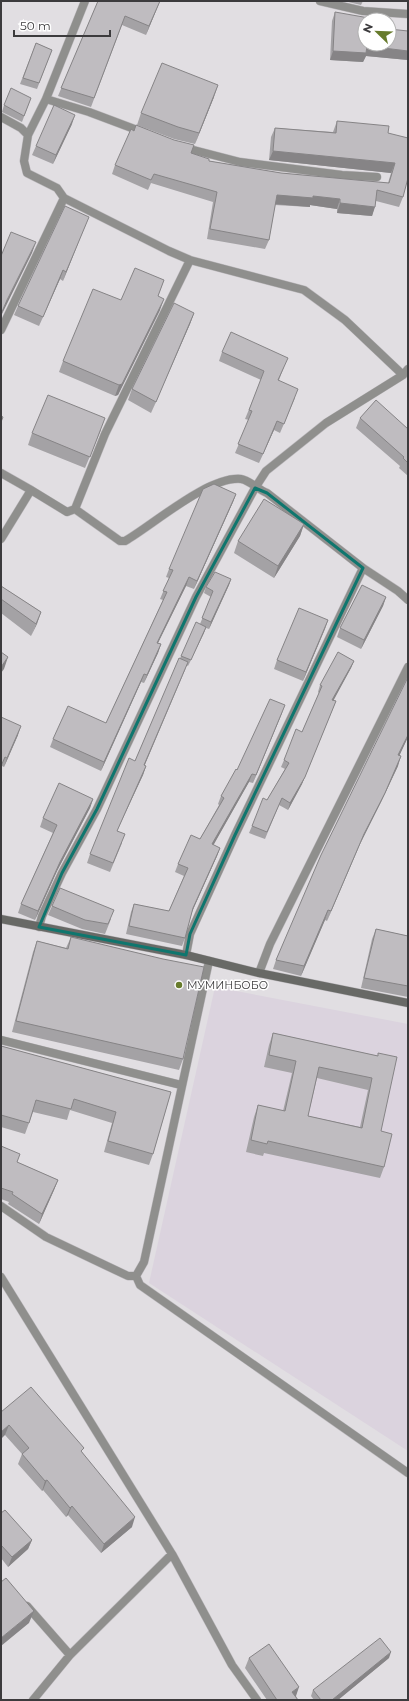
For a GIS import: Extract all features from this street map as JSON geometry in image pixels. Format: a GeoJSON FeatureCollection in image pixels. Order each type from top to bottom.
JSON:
{"type":"FeatureCollection","features":[{"type":"Feature","properties":{"kind":"street"},"geometry":{"type":"LineString","coordinates":[[39,927],[42,916],[62,873],[97,809],[196,597],[255,488],[266,471],[326,423],[406,372],[345,320],[304,290],[190,260],[111,223],[64,198],[57,188],[27,173],[24,160],[28,135],[46,99],[85,1]]}},
{"type":"Feature","properties":{"kind":"street"},"geometry":{"type":"LineString","coordinates":[[320,1],[363,10],[408,14]]}},
{"type":"Feature","properties":{"kind":"street"},"geometry":{"type":"LineString","coordinates":[[46,99],[89,112],[151,136]]}},
{"type":"Feature","properties":{"kind":"street"},"geometry":{"type":"LineString","coordinates":[[1,116],[21,128],[28,135]]}},
{"type":"Feature","properties":{"kind":"street"},"geometry":{"type":"LineString","coordinates":[[172,144],[240,162],[342,176],[377,177]]}},
{"type":"Feature","properties":{"kind":"street"},"geometry":{"type":"LineString","coordinates":[[1,330],[64,198]]}},
{"type":"Feature","properties":{"kind":"street"},"geometry":{"type":"LineString","coordinates":[[1,473],[67,512],[75,509],[105,434],[190,260]]}},
{"type":"Feature","properties":{"kind":"street"},"geometry":{"type":"LineString","coordinates":[[75,509],[120,541],[125,541],[209,487],[227,481],[240,479],[249,482],[255,488],[267,494],[363,568],[398,591],[408,600]]}},
{"type":"Feature","properties":{"kind":"street"},"geometry":{"type":"LineString","coordinates":[[1,539],[31,490]]}},
{"type":"Feature","properties":{"kind":"street"},"geometry":{"type":"LineString","coordinates":[[186,955],[190,934],[235,835],[363,568]]}},
{"type":"Feature","properties":{"kind":"street"},"geometry":{"type":"LineString","coordinates":[[259,973],[270,944],[408,667]]}},
{"type":"Feature","properties":{"kind":"street"},"geometry":{"type":"LineString","coordinates":[[1,919],[186,955],[259,973],[408,1003]]}},
{"type":"Feature","properties":{"kind":"street"},"geometry":{"type":"LineString","coordinates":[[136,1276],[144,1262],[209,961]]}},
{"type":"Feature","properties":{"kind":"street"},"geometry":{"type":"LineString","coordinates":[[1,1040],[181,1085]]}},
{"type":"Feature","properties":{"kind":"street"},"geometry":{"type":"LineString","coordinates":[[1,1206],[46,1236],[128,1276],[136,1276]]}},
{"type":"Feature","properties":{"kind":"street"},"geometry":{"type":"LineString","coordinates":[[136,1276],[140,1285],[408,1473]]}},
{"type":"Feature","properties":{"kind":"street"},"geometry":{"type":"LineString","coordinates":[[1,1277],[172,1554],[232,1665],[257,1700]]}},
{"type":"Feature","properties":{"kind":"street"},"geometry":{"type":"LineString","coordinates":[[33,1700],[70,1655],[172,1554]]}},
{"type":"Feature","properties":{"kind":"street"},"geometry":{"type":"LineString","coordinates":[[21,1600],[70,1655]]}},
{"type":"Feature","properties":{"kind":"highlighted area"},"geometry":{"type":"Polygon","coordinates":[[[255,488],[267,493],[363,568],[235,835],[190,934],[186,955],[39,927],[62,873],[97,809],[196,597],[255,488]]]}},
{"type":"Feature","properties":{"kind":"shaded area"},"geometry":{"type":"Polygon","coordinates":[[[215,987],[408,1024],[408,1451],[149,1283],[215,987]]]}},
{"type":"Feature","properties":{"kind":"building"},"geometry":{"type":"Polygon","coordinates":[[[98,1],[160,1],[149,26],[125,16],[94,98],[61,88],[98,1]]]}},
{"type":"Feature","properties":{"kind":"building"},"geometry":{"type":"Polygon","coordinates":[[[335,12],[357,16],[357,52],[366,53],[333,51],[335,12]]]}},
{"type":"Feature","properties":{"kind":"building"},"geometry":{"type":"Polygon","coordinates":[[[397,30],[408,31],[408,51],[397,50],[397,30]]]}},
{"type":"Feature","properties":{"kind":"building"},"geometry":{"type":"Polygon","coordinates":[[[36,43],[52,50],[39,83],[23,78],[36,43]]]}},
{"type":"Feature","properties":{"kind":"building"},"geometry":{"type":"Polygon","coordinates":[[[162,63],[218,85],[199,133],[141,113],[162,63]]]}},
{"type":"Feature","properties":{"kind":"building"},"geometry":{"type":"Polygon","coordinates":[[[11,88],[31,98],[24,116],[4,105],[11,88]]]}},
{"type":"Feature","properties":{"kind":"building"},"geometry":{"type":"Polygon","coordinates":[[[54,105],[75,115],[56,155],[36,146],[54,105]]]}},
{"type":"Feature","properties":{"kind":"building"},"geometry":{"type":"Polygon","coordinates":[[[337,121],[389,126],[388,133],[408,138],[408,178],[403,197],[377,190],[375,207],[340,203],[340,199],[313,196],[313,198],[277,195],[269,240],[210,229],[217,192],[154,174],[151,180],[115,165],[131,129],[134,131],[136,125],[174,140],[194,145],[191,153],[209,159],[209,161],[281,173],[389,183],[395,163],[273,151],[275,128],[336,133],[337,121]]]}},
{"type":"Feature","properties":{"kind":"building"},"geometry":{"type":"Polygon","coordinates":[[[65,206],[89,217],[66,272],[63,270],[43,317],[18,306],[65,206]]]}},
{"type":"Feature","properties":{"kind":"building"},"geometry":{"type":"Polygon","coordinates":[[[11,232],[36,242],[1,314],[1,256],[11,232]]]}},
{"type":"Feature","properties":{"kind":"building"},"geometry":{"type":"Polygon","coordinates":[[[135,268],[164,280],[158,296],[164,299],[122,384],[119,385],[63,361],[93,289],[121,300],[135,268]]]}},
{"type":"Feature","properties":{"kind":"building"},"geometry":{"type":"Polygon","coordinates":[[[174,303],[194,313],[156,402],[132,389],[174,303]]]}},
{"type":"Feature","properties":{"kind":"building"},"geometry":{"type":"Polygon","coordinates":[[[231,332],[288,358],[278,380],[298,389],[284,424],[277,421],[263,454],[238,444],[252,411],[249,410],[264,371],[222,352],[231,332]]]}},
{"type":"Feature","properties":{"kind":"building"},"geometry":{"type":"Polygon","coordinates":[[[48,395],[105,418],[90,457],[32,433],[48,395]]]}},
{"type":"Feature","properties":{"kind":"building"},"geometry":{"type":"Polygon","coordinates":[[[376,400],[408,429],[408,463],[403,458],[404,457],[360,418],[376,400]]]}},
{"type":"Feature","properties":{"kind":"building"},"geometry":{"type":"Polygon","coordinates":[[[214,484],[236,494],[197,581],[189,577],[157,643],[161,644],[147,675],[144,674],[104,762],[53,739],[68,706],[106,723],[167,592],[163,591],[173,570],[169,569],[203,489],[214,484]]]}},
{"type":"Feature","properties":{"kind":"building"},"geometry":{"type":"Polygon","coordinates":[[[264,499],[304,524],[278,566],[238,541],[264,499]]]}},
{"type":"Feature","properties":{"kind":"building"},"geometry":{"type":"Polygon","coordinates":[[[215,572],[231,579],[211,622],[202,618],[213,591],[206,587],[215,572]]]}},
{"type":"Feature","properties":{"kind":"building"},"geometry":{"type":"Polygon","coordinates":[[[362,585],[386,597],[364,640],[340,628],[362,585]]]}},
{"type":"Feature","properties":{"kind":"building"},"geometry":{"type":"Polygon","coordinates":[[[1,586],[41,612],[36,624],[1,599],[1,586]]]}},
{"type":"Feature","properties":{"kind":"building"},"geometry":{"type":"Polygon","coordinates":[[[299,608],[328,620],[306,672],[277,660],[299,608]]]}},
{"type":"Feature","properties":{"kind":"building"},"geometry":{"type":"Polygon","coordinates":[[[196,622],[206,627],[191,660],[181,656],[196,622]]]}},
{"type":"Feature","properties":{"kind":"building"},"geometry":{"type":"Polygon","coordinates":[[[1,652],[8,657],[1,667],[1,652]]]}},
{"type":"Feature","properties":{"kind":"building"},"geometry":{"type":"Polygon","coordinates":[[[338,652],[354,661],[332,700],[336,701],[305,777],[290,803],[282,798],[267,832],[252,826],[263,798],[267,800],[289,763],[284,760],[296,729],[302,732],[322,686],[320,685],[338,652]]]}},
{"type":"Feature","properties":{"kind":"building"},"geometry":{"type":"Polygon","coordinates":[[[179,658],[188,662],[144,765],[146,766],[117,831],[125,834],[113,863],[90,854],[129,758],[135,761],[179,658]]]}},
{"type":"Feature","properties":{"kind":"building"},"geometry":{"type":"Polygon","coordinates":[[[408,677],[408,735],[398,755],[401,756],[385,793],[364,834],[331,911],[328,910],[304,966],[276,960],[321,855],[408,677]]]}},
{"type":"Feature","properties":{"kind":"building"},"geometry":{"type":"Polygon","coordinates":[[[270,699],[285,705],[256,775],[252,774],[212,844],[220,848],[193,908],[185,938],[129,926],[134,904],[169,911],[188,868],[178,864],[191,835],[200,839],[224,798],[221,796],[236,769],[237,770],[270,699]]]}},
{"type":"Feature","properties":{"kind":"building"},"geometry":{"type":"Polygon","coordinates":[[[1,717],[21,726],[7,758],[5,757],[1,766],[1,717]]]}},
{"type":"Feature","properties":{"kind":"building"},"geometry":{"type":"Polygon","coordinates":[[[59,783],[93,799],[60,862],[38,911],[21,904],[57,825],[43,818],[59,783]]]}},
{"type":"Feature","properties":{"kind":"building"},"geometry":{"type":"Polygon","coordinates":[[[60,888],[114,910],[108,924],[85,920],[52,906],[60,888]]]}},
{"type":"Feature","properties":{"kind":"building"},"geometry":{"type":"Polygon","coordinates":[[[376,929],[408,936],[408,986],[364,978],[376,929]]]}},
{"type":"Feature","properties":{"kind":"building"},"geometry":{"type":"Polygon","coordinates":[[[71,937],[163,959],[204,967],[183,1059],[16,1021],[37,941],[68,949],[71,937]]]}},
{"type":"Feature","properties":{"kind":"building"},"geometry":{"type":"Polygon","coordinates":[[[273,1033],[378,1056],[378,1053],[397,1057],[381,1131],[392,1134],[384,1167],[268,1141],[267,1144],[251,1140],[258,1105],[285,1111],[296,1061],[269,1055],[273,1033]],[[319,1067],[308,1116],[362,1128],[372,1078],[319,1067]]]}},
{"type":"Feature","properties":{"kind":"building"},"geometry":{"type":"Polygon","coordinates":[[[1,1046],[171,1092],[153,1154],[108,1141],[116,1112],[74,1099],[71,1109],[36,1100],[29,1123],[1,1115],[1,1046]]]}},
{"type":"Feature","properties":{"kind":"building"},"geometry":{"type":"Polygon","coordinates":[[[1,1146],[20,1154],[17,1162],[58,1180],[42,1214],[12,1194],[13,1192],[1,1188],[1,1146]]]}},
{"type":"Feature","properties":{"kind":"building"},"geometry":{"type":"Polygon","coordinates":[[[31,1387],[84,1448],[81,1451],[135,1517],[104,1544],[72,1506],[70,1508],[47,1480],[45,1481],[22,1454],[29,1448],[9,1425],[1,1432],[1,1412],[31,1387]]]}},
{"type":"Feature","properties":{"kind":"building"},"geometry":{"type":"Polygon","coordinates":[[[5,1510],[32,1540],[12,1557],[1,1545],[1,1513],[5,1510]]]}},
{"type":"Feature","properties":{"kind":"building"},"geometry":{"type":"Polygon","coordinates":[[[6,1578],[34,1611],[1,1638],[1,1582],[6,1578]]]}},
{"type":"Feature","properties":{"kind":"building"},"geometry":{"type":"Polygon","coordinates":[[[380,1638],[391,1652],[332,1700],[321,1700],[313,1690],[380,1638]]]}},
{"type":"Feature","properties":{"kind":"building"},"geometry":{"type":"Polygon","coordinates":[[[269,1644],[299,1687],[292,1692],[298,1700],[277,1700],[249,1658],[269,1644]]]}},
{"type":"Feature","properties":{"kind":"place","name":"МУМИНБОБО"},"geometry":{"type":"Point","coordinates":[179,985]}}]}
